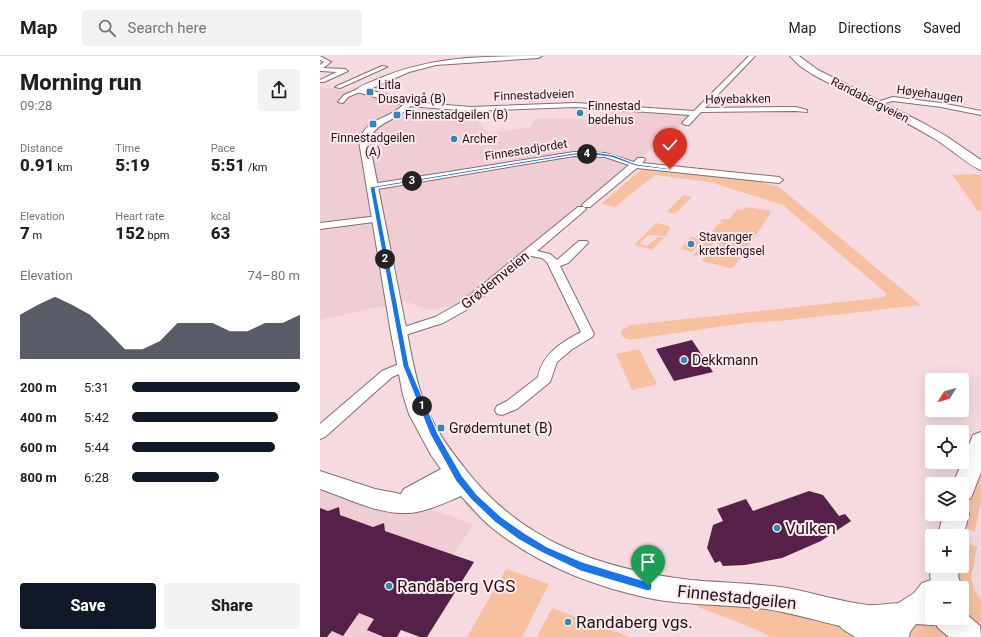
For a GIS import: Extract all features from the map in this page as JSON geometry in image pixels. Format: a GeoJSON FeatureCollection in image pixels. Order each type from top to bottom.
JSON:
{"type":"FeatureCollection","features":[{"type":"Feature","properties":{"kind":"highway","name":"Randabergveien"},"geometry":{"type":"LineString","coordinates":[[794,56],[811,70],[914,122],[947,141],[962,150],[981,166]]}},
{"type":"Feature","properties":{"kind":"highway","name":"Randabergveien"},"geometry":{"type":"LineString","coordinates":[[947,141],[981,169]]}},
{"type":"Feature","properties":{"kind":"highway"},"geometry":{"type":"LineString","coordinates":[[967,477],[981,441]]}},
{"type":"Feature","properties":{"kind":"main road"},"geometry":{"type":"LineString","coordinates":[[360,90],[403,72],[429,64],[461,60],[538,56]]}},
{"type":"Feature","properties":{"kind":"main road","name":"Finnestadveien"},"geometry":{"type":"LineString","coordinates":[[360,90],[412,105]]}},
{"type":"Feature","properties":{"kind":"main road","name":"Finnestadgeilen"},"geometry":{"type":"LineString","coordinates":[[412,105],[371,129],[364,138],[372,187],[412,395],[419,414],[438,449],[460,479],[484,507],[521,536],[562,559],[606,575],[654,588],[766,597],[839,613],[881,619],[925,599]]}},
{"type":"Feature","properties":{"kind":"main road"},"geometry":{"type":"LineString","coordinates":[[320,480],[391,502],[414,503],[460,479]]}},
{"type":"Feature","properties":{"kind":"main road","name":"Finnestadgeilen"},"geometry":{"type":"LineString","coordinates":[[839,613],[879,637]]}},
{"type":"Feature","properties":{"kind":"street","name":"Høyebakken"},"geometry":{"type":"LineString","coordinates":[[698,112],[752,56]]}},
{"type":"Feature","properties":{"kind":"street"},"geometry":{"type":"LineString","coordinates":[[320,58],[328,62],[320,68]]}},
{"type":"Feature","properties":{"kind":"street"},"geometry":{"type":"LineString","coordinates":[[328,85],[384,67]]}},
{"type":"Feature","properties":{"kind":"street"},"geometry":{"type":"LineString","coordinates":[[320,68],[345,71],[328,85]]}},
{"type":"Feature","properties":{"kind":"street"},"geometry":{"type":"LineString","coordinates":[[328,85],[360,90]]}},
{"type":"Feature","properties":{"kind":"street"},"geometry":{"type":"LineString","coordinates":[[341,102],[346,96],[360,90]]}},
{"type":"Feature","properties":{"kind":"street","name":"Høyehaugen"},"geometry":{"type":"LineString","coordinates":[[876,103],[893,98],[981,113]]}},
{"type":"Feature","properties":{"kind":"street","name":"Finnestadveien"},"geometry":{"type":"LineString","coordinates":[[412,105],[471,109],[575,105],[698,112]]}},
{"type":"Feature","properties":{"kind":"street","name":"Høyebakken"},"geometry":{"type":"LineString","coordinates":[[698,112],[796,109],[804,111]]}},
{"type":"Feature","properties":{"kind":"street"},"geometry":{"type":"LineString","coordinates":[[686,123],[698,112]]}},
{"type":"Feature","properties":{"kind":"street","name":"Finnestadjordet"},"geometry":{"type":"LineString","coordinates":[[372,187],[574,154],[612,156],[639,162],[779,180]]}},
{"type":"Feature","properties":{"kind":"street","name":"Grødemveien"},"geometry":{"type":"LineString","coordinates":[[399,333],[430,324],[456,311],[472,300],[639,162]]}},
{"type":"Feature","properties":{"kind":"street"},"geometry":{"type":"LineString","coordinates":[[320,226],[378,219]]}},
{"type":"Feature","properties":{"kind":"street"},"geometry":{"type":"LineString","coordinates":[[554,265],[564,261],[583,243]]}},
{"type":"Feature","properties":{"kind":"street"},"geometry":{"type":"LineString","coordinates":[[502,410],[545,379],[548,365],[553,358],[572,343],[588,334],[549,257],[529,252]]}},
{"type":"Feature","properties":{"kind":"street"},"geometry":{"type":"LineString","coordinates":[[320,432],[387,374],[406,366]]}},
{"type":"Feature","properties":{"kind":"shaded area"},"geometry":{"type":"Polygon","coordinates":[[[320,87],[357,92],[398,102],[401,104],[400,106],[393,112],[401,114],[422,109],[468,111],[489,134],[530,127],[537,118],[567,118],[602,122],[607,109],[685,113],[691,117],[458,305],[429,310],[405,301],[320,320],[320,87]]]}},
{"type":"Feature","properties":{"kind":"shaded area"},"geometry":{"type":"Polygon","coordinates":[[[643,168],[754,180],[779,187],[921,305],[789,320],[745,323],[626,339],[621,335],[622,330],[631,325],[878,298],[884,297],[887,294],[783,205],[710,182],[655,175],[615,207],[601,204],[643,168]]]}},
{"type":"Feature","properties":{"kind":"shaded area"},"geometry":{"type":"Polygon","coordinates":[[[979,174],[981,177],[981,212],[977,211],[952,175],[979,174]]]}},
{"type":"Feature","properties":{"kind":"shaded area"},"geometry":{"type":"Polygon","coordinates":[[[683,195],[692,197],[675,214],[667,212],[683,195]]]}},
{"type":"Feature","properties":{"kind":"shaded area"},"geometry":{"type":"Polygon","coordinates":[[[746,207],[768,210],[771,213],[734,267],[730,268],[702,261],[702,259],[710,254],[724,236],[720,236],[705,254],[692,257],[719,223],[725,224],[720,222],[722,219],[729,219],[738,209],[742,210],[746,207]]]}},
{"type":"Feature","properties":{"kind":"shaded area"},"geometry":{"type":"Polygon","coordinates":[[[656,223],[669,226],[670,229],[665,236],[648,235],[640,244],[647,246],[658,237],[664,237],[652,250],[634,245],[656,223]]]}},
{"type":"Feature","properties":{"kind":"shaded area","name":"Stavanger kretsfengsel"},"geometry":{"type":"Polygon","coordinates":[[[691,237],[702,240],[692,252],[681,249],[691,237]]]}},
{"type":"Feature","properties":{"kind":"shaded area"},"geometry":{"type":"Polygon","coordinates":[[[639,349],[657,384],[632,390],[616,354],[639,349]]]}},
{"type":"Feature","properties":{"kind":"shaded area"},"geometry":{"type":"Polygon","coordinates":[[[981,458],[981,501],[975,532],[967,528],[967,521],[969,521],[969,499],[981,458]]]}},
{"type":"Feature","properties":{"kind":"shaded area","name":"Randaberg VGS"},"geometry":{"type":"Polygon","coordinates":[[[320,471],[383,491],[474,525],[394,637],[320,637],[320,471]]]}},
{"type":"Feature","properties":{"kind":"shaded area"},"geometry":{"type":"Polygon","coordinates":[[[466,501],[476,509],[682,602],[680,603],[621,589],[564,570],[537,558],[511,543],[487,525],[464,503],[466,501]]]}},
{"type":"Feature","properties":{"kind":"shaded area"},"geometry":{"type":"Polygon","coordinates":[[[970,544],[977,547],[971,578],[975,591],[981,599],[981,631],[969,618],[969,581],[957,581],[958,573],[969,573],[970,544]]]}},
{"type":"Feature","properties":{"kind":"shaded area"},"geometry":{"type":"Polygon","coordinates":[[[506,569],[549,584],[522,637],[467,637],[506,569]]]}},
{"type":"Feature","properties":{"kind":"shaded area"},"geometry":{"type":"Polygon","coordinates":[[[698,602],[739,603],[839,622],[867,637],[771,637],[741,623],[698,607],[696,605],[698,602]]]}},
{"type":"Feature","properties":{"kind":"shaded area","name":"Randaberg vgs."},"geometry":{"type":"Polygon","coordinates":[[[552,608],[630,637],[537,637],[552,608]]]}},
{"type":"Feature","properties":{"kind":"shaded area"},"geometry":{"type":"Polygon","coordinates":[[[925,622],[925,625],[938,625],[957,637],[907,637],[916,623],[925,622]]]}},
{"type":"Feature","properties":{"kind":"building","name":"Dekkmann"},"geometry":{"type":"Polygon","coordinates":[[[692,340],[713,372],[674,381],[656,349],[692,340]]]}},
{"type":"Feature","properties":{"kind":"building","name":"Vulken"},"geometry":{"type":"Polygon","coordinates":[[[809,491],[823,495],[839,516],[845,514],[851,521],[821,541],[782,558],[745,565],[723,566],[720,561],[715,563],[707,548],[713,525],[723,521],[717,509],[746,499],[753,511],[809,491]]]}},
{"type":"Feature","properties":{"kind":"building","name":"Randaberg VGS"},"geometry":{"type":"Polygon","coordinates":[[[339,507],[340,515],[373,527],[384,523],[385,531],[474,562],[427,637],[420,637],[401,630],[397,637],[384,637],[367,630],[374,619],[359,613],[343,636],[332,631],[327,637],[320,637],[320,508],[328,511],[339,507]]]}},
{"type":"Feature","properties":{"kind":"place","name":"Litla Dusavigå (B)"},"geometry":{"type":"Point","coordinates":[370,92]}},
{"type":"Feature","properties":{"kind":"place","name":"Finnestad bedehus"},"geometry":{"type":"Point","coordinates":[580,113]}},
{"type":"Feature","properties":{"kind":"place","name":"Finnestadgeilen (B)"},"geometry":{"type":"Point","coordinates":[397,115]}},
{"type":"Feature","properties":{"kind":"place","name":"Finnestadgeilen (A)"},"geometry":{"type":"Point","coordinates":[373,124]}},
{"type":"Feature","properties":{"kind":"place","name":"Archer"},"geometry":{"type":"Point","coordinates":[454,139]}},
{"type":"Feature","properties":{"kind":"place","name":"Stavanger kretsfengsel"},"geometry":{"type":"Point","coordinates":[691,244]}},
{"type":"Feature","properties":{"kind":"place","name":"Dekkmann"},"geometry":{"type":"Point","coordinates":[684,360]}},
{"type":"Feature","properties":{"kind":"place","name":"Grødemtunet (B)"},"geometry":{"type":"Point","coordinates":[441,428]}},
{"type":"Feature","properties":{"kind":"place","name":"Vulken"},"geometry":{"type":"Point","coordinates":[777,528]}},
{"type":"Feature","properties":{"kind":"place","name":"Randaberg VGS"},"geometry":{"type":"Point","coordinates":[389,586]}},
{"type":"Feature","properties":{"kind":"place","name":"Randaberg vgs."},"geometry":{"type":"Point","coordinates":[568,622]}},
{"type":"Feature","properties":{"kind":"route"},"geometry":{"type":"LineString","coordinates":[[648,586],[606,575],[562,559],[544,550],[498,520],[474,497],[459,479],[434,434],[406,366],[372,187],[574,154],[612,156],[636,165],[670,169]]}}]}
